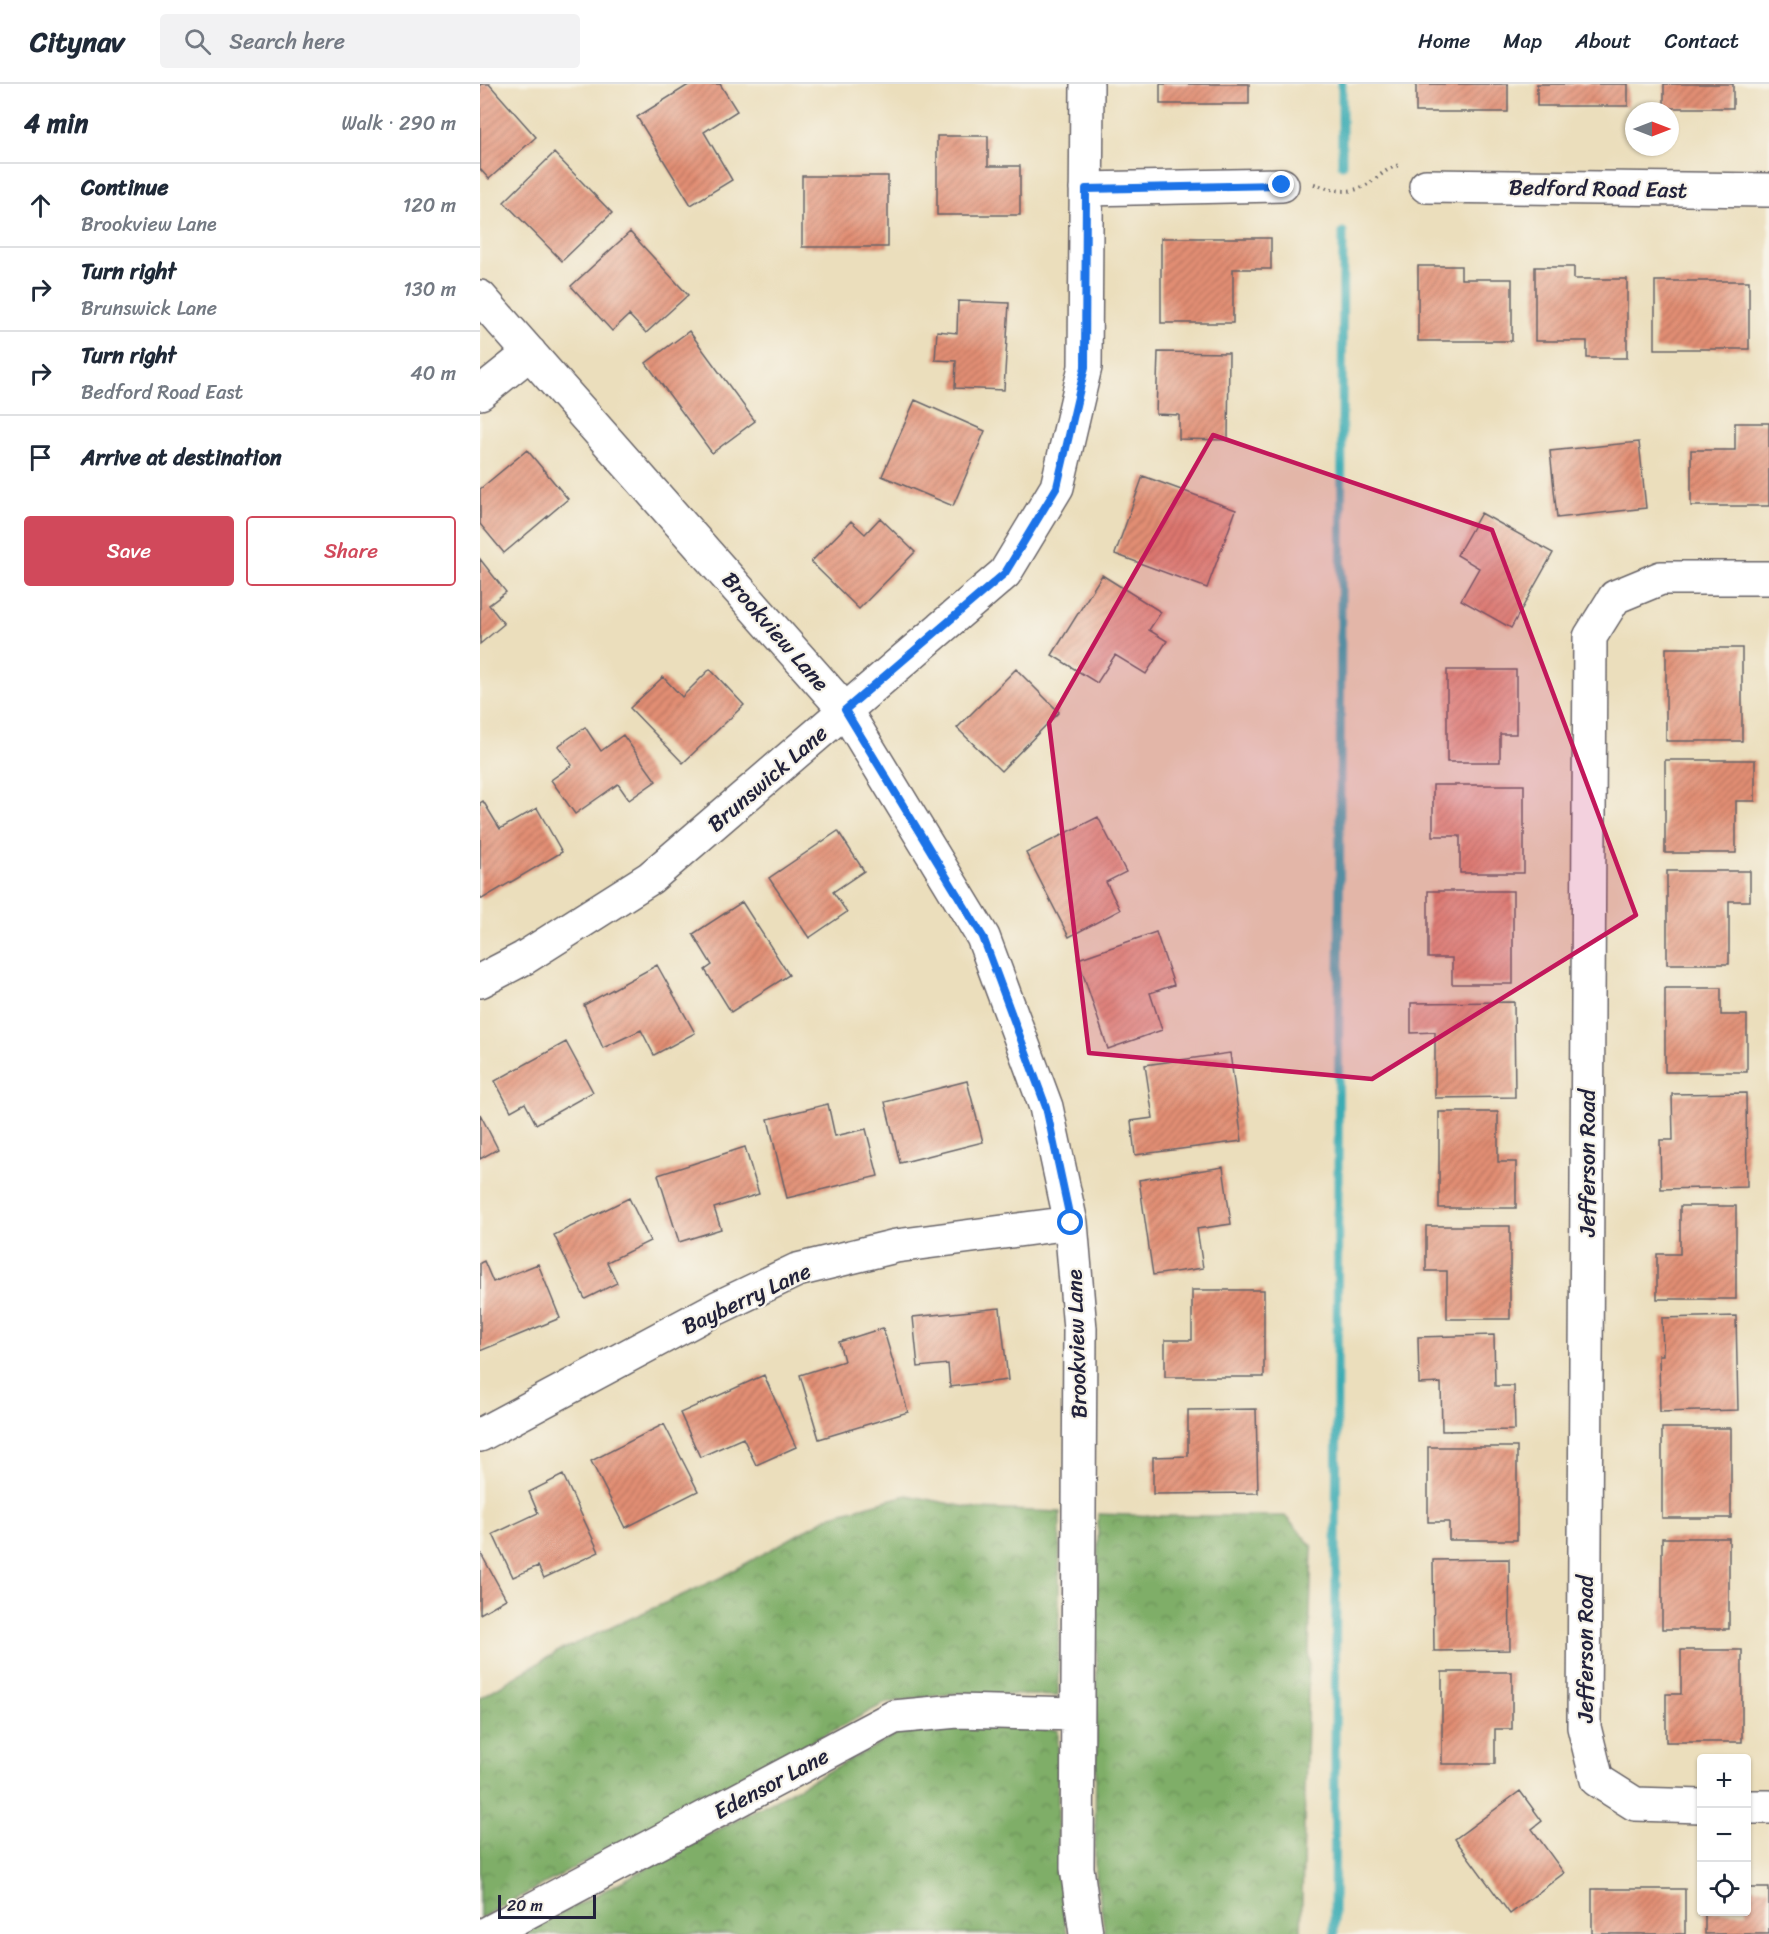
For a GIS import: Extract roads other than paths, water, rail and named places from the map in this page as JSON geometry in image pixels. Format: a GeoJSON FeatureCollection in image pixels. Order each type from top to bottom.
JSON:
{"type":"FeatureCollection","features":[{"type":"Feature","properties":{"kind":"street","name":"Brunswick Lane"},"geometry":{"type":"LineString","coordinates":[[480,981],[524,958],[650,878],[1005,573],[1057,487],[1085,367],[1087,84]]}},
{"type":"Feature","properties":{"kind":"street"},"geometry":{"type":"LineString","coordinates":[[1086,189],[1282,185]]}},
{"type":"Feature","properties":{"kind":"street","name":"Bedford Road East"},"geometry":{"type":"LineString","coordinates":[[1426,186],[1769,190]]}},
{"type":"Feature","properties":{"kind":"street","name":"Brookview Lane"},"geometry":{"type":"LineString","coordinates":[[480,297],[845,710],[983,937],[1046,1107],[1071,1223],[1080,1329],[1077,1868],[1086,1934]]}},
{"type":"Feature","properties":{"kind":"street"},"geometry":{"type":"LineString","coordinates":[[480,393],[530,353]]}},
{"type":"Feature","properties":{"kind":"street","name":"Jefferson Road"},"geometry":{"type":"LineString","coordinates":[[1697,1806],[1635,1804],[1597,1780],[1584,1727],[1590,637],[1615,597],[1661,578],[1769,578]]}},
{"type":"Feature","properties":{"kind":"street","name":"Bayberry Lane"},"geometry":{"type":"LineString","coordinates":[[480,1435],[717,1308],[797,1270],[896,1246],[1071,1223]]}},
{"type":"Feature","properties":{"kind":"street","name":"Edensor Lane"},"geometry":{"type":"LineString","coordinates":[[486,1934],[894,1717],[957,1711],[1077,1714]]}},
{"type":"Feature","properties":{"kind":"street"},"geometry":{"type":"LineString","coordinates":[[1751,1807],[1769,1807]]}},
{"type":"Feature","properties":{"kind":"waterway"},"geometry":{"type":"LineString","coordinates":[[1342,84],[1342,165]]}},
{"type":"Feature","properties":{"kind":"waterway"},"geometry":{"type":"LineString","coordinates":[[1334,1934],[1343,232]]}}]}
